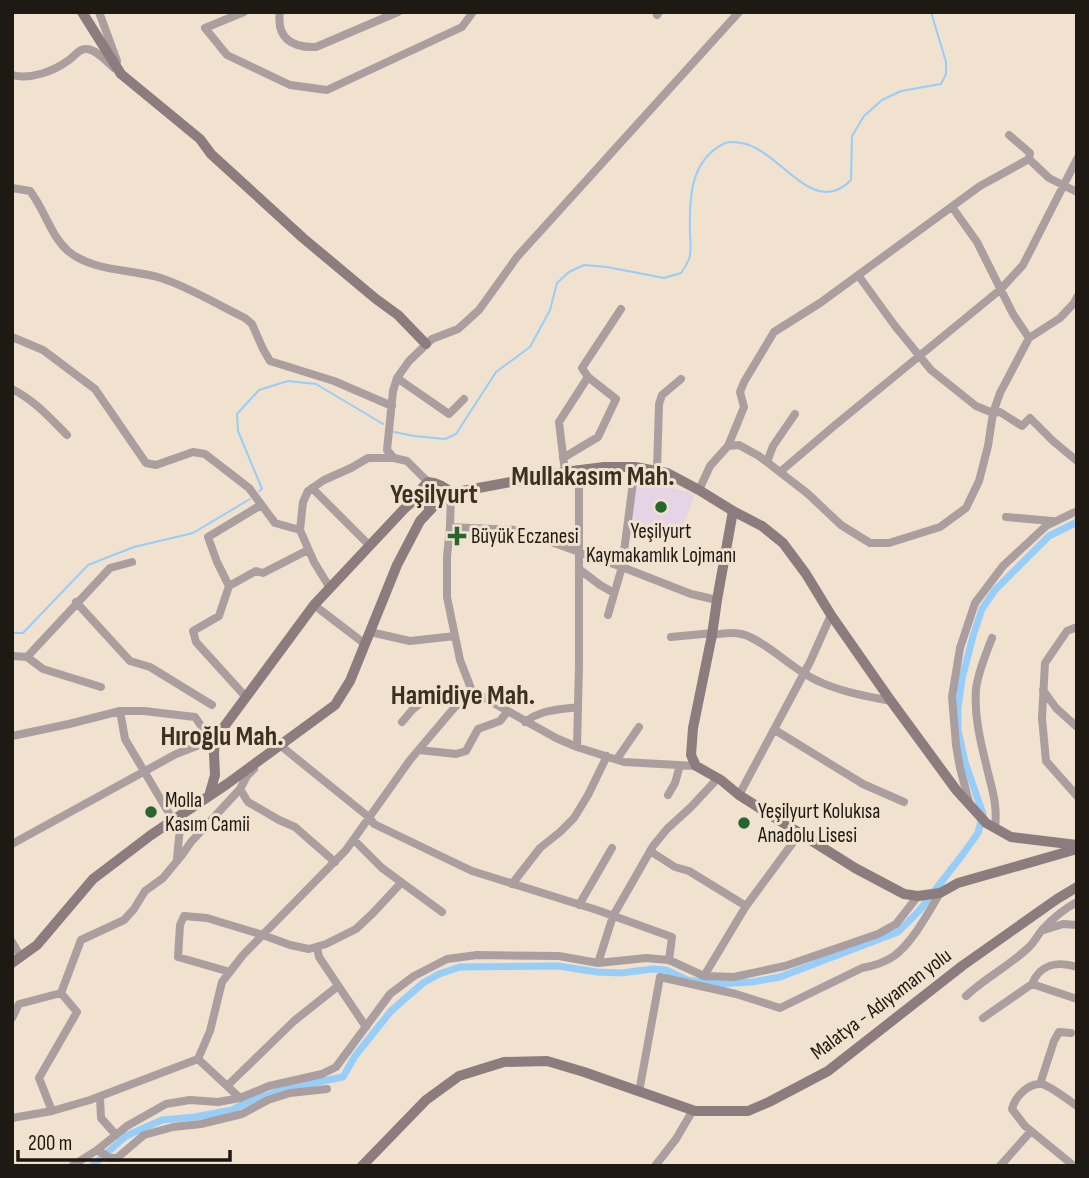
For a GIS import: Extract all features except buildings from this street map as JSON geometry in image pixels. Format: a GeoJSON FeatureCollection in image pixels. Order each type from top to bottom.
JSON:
{"type":"FeatureCollection","features":[{"type":"Feature","properties":{"kind":"main road"},"geometry":{"type":"LineString","coordinates":[[82,12],[121,74],[200,139],[211,154],[303,238],[398,315],[426,344]]}},
{"type":"Feature","properties":{"kind":"main road"},"geometry":{"type":"LineString","coordinates":[[17,960],[37,946],[93,879],[335,705],[349,681],[397,565],[420,521],[434,506],[451,493],[579,469],[618,466],[667,473],[762,526],[783,543],[891,701],[970,805],[987,822],[1011,837],[1077,847]]}},
{"type":"Feature","properties":{"kind":"main road"},"geometry":{"type":"LineString","coordinates":[[209,796],[215,775],[215,739],[314,605],[420,495],[428,482],[444,486],[451,493]]}},
{"type":"Feature","properties":{"kind":"main road"},"geometry":{"type":"LineString","coordinates":[[420,495],[427,505],[434,506]]}},
{"type":"Feature","properties":{"kind":"main road"},"geometry":{"type":"LineString","coordinates":[[733,511],[693,728],[691,755],[696,766],[855,868],[904,894],[931,894],[958,883],[1077,847]]}},
{"type":"Feature","properties":{"kind":"main road","name":"Malatya - Adıyaman yolu"},"geometry":{"type":"LineString","coordinates":[[362,1166],[426,1100],[459,1076],[504,1062],[547,1061],[693,1110],[748,1111],[828,1071],[962,966],[1057,898],[1077,887]]}},
{"type":"Feature","properties":{"kind":"street"},"geometry":{"type":"LineString","coordinates":[[99,12],[121,74]]}},
{"type":"Feature","properties":{"kind":"street"},"geometry":{"type":"LineString","coordinates":[[244,12],[205,29],[227,55],[290,85],[327,90],[462,27],[473,12]]}},
{"type":"Feature","properties":{"kind":"street"},"geometry":{"type":"LineString","coordinates":[[280,12],[282,32],[292,44],[305,47],[316,47],[393,13]]}},
{"type":"Feature","properties":{"kind":"street"},"geometry":{"type":"LineString","coordinates":[[394,458],[387,450],[393,391],[397,378],[409,361],[432,339],[458,329],[479,310],[517,257],[739,12]]}},
{"type":"Feature","properties":{"kind":"street"},"geometry":{"type":"LineString","coordinates":[[12,75],[29,77],[57,68],[86,49],[93,51],[121,74]]}},
{"type":"Feature","properties":{"kind":"street"},"geometry":{"type":"LineString","coordinates":[[1009,135],[1030,153],[1029,159]]}},
{"type":"Feature","properties":{"kind":"street"},"geometry":{"type":"LineString","coordinates":[[1029,159],[1049,178],[1077,192]]}},
{"type":"Feature","properties":{"kind":"street"},"geometry":{"type":"LineString","coordinates":[[699,490],[709,466],[728,446],[744,407],[740,392],[744,382],[774,332],[820,303],[980,186],[1029,159]]}},
{"type":"Feature","properties":{"kind":"street"},"geometry":{"type":"LineString","coordinates":[[780,472],[1001,289],[1023,265],[1077,159]]}},
{"type":"Feature","properties":{"kind":"street"},"geometry":{"type":"LineString","coordinates":[[12,188],[30,191],[57,239],[70,252],[93,264],[160,278],[178,285],[245,318],[252,324],[270,361],[334,381],[392,406]]}},
{"type":"Feature","properties":{"kind":"street"},"geometry":{"type":"LineString","coordinates":[[952,207],[977,242],[1013,314],[1030,338]]}},
{"type":"Feature","properties":{"kind":"street"},"geometry":{"type":"LineString","coordinates":[[858,275],[931,370],[976,406],[993,413],[999,412],[1023,426],[1030,418],[1077,461]]}},
{"type":"Feature","properties":{"kind":"street"},"geometry":{"type":"LineString","coordinates":[[728,446],[738,445],[766,462],[807,493],[841,525],[870,542],[889,543],[940,527],[967,508],[979,481],[993,413],[1000,393],[1030,338],[1060,318],[1077,297]]}},
{"type":"Feature","properties":{"kind":"street"},"geometry":{"type":"LineString","coordinates":[[563,458],[598,437],[616,399],[582,369],[621,309]]}},
{"type":"Feature","properties":{"kind":"street"},"geometry":{"type":"LineString","coordinates":[[12,337],[43,350],[95,389],[146,463],[156,465],[193,452],[205,454],[249,488],[275,523],[300,530]]}},
{"type":"Feature","properties":{"kind":"street"},"geometry":{"type":"LineString","coordinates":[[565,472],[559,422],[588,377]]}},
{"type":"Feature","properties":{"kind":"street"},"geometry":{"type":"LineString","coordinates":[[397,378],[449,414],[464,399]]}},
{"type":"Feature","properties":{"kind":"street"},"geometry":{"type":"LineString","coordinates":[[657,470],[659,404],[662,395],[681,379]]}},
{"type":"Feature","properties":{"kind":"street"},"geometry":{"type":"LineString","coordinates":[[12,389],[43,410],[67,435]]}},
{"type":"Feature","properties":{"kind":"street"},"geometry":{"type":"LineString","coordinates":[[766,462],[773,446],[795,414]]}},
{"type":"Feature","properties":{"kind":"street"},"geometry":{"type":"LineString","coordinates":[[330,588],[300,530],[303,502],[308,491],[368,458],[407,461],[428,482]]}},
{"type":"Feature","properties":{"kind":"street"},"geometry":{"type":"LineString","coordinates":[[608,615],[622,567],[635,467]]}},
{"type":"Feature","properties":{"kind":"street"},"geometry":{"type":"LineString","coordinates":[[577,747],[579,469]]}},
{"type":"Feature","properties":{"kind":"street"},"geometry":{"type":"LineString","coordinates":[[312,488],[370,546]]}},
{"type":"Feature","properties":{"kind":"street"},"geometry":{"type":"LineString","coordinates":[[451,493],[447,597],[460,660],[472,691],[577,747],[617,760],[696,766]]}},
{"type":"Feature","properties":{"kind":"street"},"geometry":{"type":"LineString","coordinates":[[229,586],[208,537],[261,505]]}},
{"type":"Feature","properties":{"kind":"street"},"geometry":{"type":"LineString","coordinates":[[970,805],[956,745],[952,697],[960,648],[975,603],[1003,566],[1046,526],[1077,511]]}},
{"type":"Feature","properties":{"kind":"street"},"geometry":{"type":"LineString","coordinates":[[1006,517],[1055,521]]}},
{"type":"Feature","properties":{"kind":"street"},"geometry":{"type":"LineString","coordinates":[[450,527],[517,530],[691,594],[717,600]]}},
{"type":"Feature","properties":{"kind":"street"},"geometry":{"type":"LineString","coordinates":[[246,696],[196,642],[192,631],[219,616],[229,586],[256,571],[264,573],[308,550]]}},
{"type":"Feature","properties":{"kind":"street"},"geometry":{"type":"LineString","coordinates":[[27,657],[110,568],[132,562]]}},
{"type":"Feature","properties":{"kind":"street"},"geometry":{"type":"LineString","coordinates":[[579,569],[614,593]]}},
{"type":"Feature","properties":{"kind":"street"},"geometry":{"type":"LineString","coordinates":[[76,602],[130,661],[150,667],[212,705]]}},
{"type":"Feature","properties":{"kind":"street"},"geometry":{"type":"LineString","coordinates":[[314,605],[365,644]]}},
{"type":"Feature","properties":{"kind":"street"},"geometry":{"type":"LineString","coordinates":[[739,795],[775,730],[831,615]]}},
{"type":"Feature","properties":{"kind":"street"},"geometry":{"type":"LineString","coordinates":[[1077,627],[1068,631],[1045,663],[1042,718],[1046,761],[1077,796]]}},
{"type":"Feature","properties":{"kind":"street"},"geometry":{"type":"LineString","coordinates":[[370,632],[410,641],[455,636]]}},
{"type":"Feature","properties":{"kind":"street"},"geometry":{"type":"LineString","coordinates":[[671,637],[730,632],[748,636],[803,674],[818,681],[891,701]]}},
{"type":"Feature","properties":{"kind":"street"},"geometry":{"type":"LineString","coordinates":[[987,822],[996,802],[982,747],[976,689],[992,638]]}},
{"type":"Feature","properties":{"kind":"street"},"geometry":{"type":"LineString","coordinates":[[12,656],[27,657],[43,669],[101,687]]}},
{"type":"Feature","properties":{"kind":"street"},"geometry":{"type":"LineString","coordinates":[[1043,690],[1056,708],[1077,727]]}},
{"type":"Feature","properties":{"kind":"street"},"geometry":{"type":"LineString","coordinates":[[402,722],[422,702],[472,691]]}},
{"type":"Feature","properties":{"kind":"street"},"geometry":{"type":"LineString","coordinates":[[12,1118],[52,1111],[100,1097],[198,1059],[210,1031],[222,982],[243,955],[354,840],[419,750],[472,691]]}},
{"type":"Feature","properties":{"kind":"street"},"geometry":{"type":"LineString","coordinates":[[526,722],[535,714],[578,707]]}},
{"type":"Feature","properties":{"kind":"street"},"geometry":{"type":"LineString","coordinates":[[120,711],[125,739],[143,772],[178,817],[177,861]]}},
{"type":"Feature","properties":{"kind":"street"},"geometry":{"type":"LineString","coordinates":[[12,736],[120,711],[144,711],[195,718],[206,733],[215,739]]}},
{"type":"Feature","properties":{"kind":"street"},"geometry":{"type":"LineString","coordinates":[[419,750],[456,754],[466,751],[478,729],[500,720],[507,712]]}},
{"type":"Feature","properties":{"kind":"street"},"geometry":{"type":"LineString","coordinates":[[617,760],[639,727]]}},
{"type":"Feature","properties":{"kind":"street"},"geometry":{"type":"LineString","coordinates":[[775,730],[863,784],[904,802]]}},
{"type":"Feature","properties":{"kind":"street"},"geometry":{"type":"LineString","coordinates":[[12,844],[176,754],[215,739]]}},
{"type":"Feature","properties":{"kind":"street"},"geometry":{"type":"LineString","coordinates":[[281,746],[374,824],[472,871],[672,937],[669,960]]}},
{"type":"Feature","properties":{"kind":"street"},"geometry":{"type":"LineString","coordinates":[[61,993],[81,940],[124,920],[145,891],[163,878],[211,819],[240,789],[247,776],[268,755]]}},
{"type":"Feature","properties":{"kind":"street"},"geometry":{"type":"LineString","coordinates":[[512,884],[540,848],[561,832],[573,818],[607,756]]}},
{"type":"Feature","properties":{"kind":"street"},"geometry":{"type":"LineString","coordinates":[[668,795],[680,765]]}},
{"type":"Feature","properties":{"kind":"street"},"geometry":{"type":"LineString","coordinates":[[598,963],[613,916],[650,851],[667,829],[718,778]]}},
{"type":"Feature","properties":{"kind":"street"},"geometry":{"type":"LineString","coordinates":[[240,789],[248,802],[295,827],[335,862]]}},
{"type":"Feature","properties":{"kind":"street"},"geometry":{"type":"LineString","coordinates":[[704,976],[746,906],[800,833]]}},
{"type":"Feature","properties":{"kind":"street"},"geometry":{"type":"LineString","coordinates":[[179,837],[187,848]]}},
{"type":"Feature","properties":{"kind":"street"},"geometry":{"type":"LineString","coordinates":[[354,840],[382,868],[442,912]]}},
{"type":"Feature","properties":{"kind":"street"},"geometry":{"type":"LineString","coordinates":[[579,905],[612,848]]}},
{"type":"Feature","properties":{"kind":"street"},"geometry":{"type":"LineString","coordinates":[[650,851],[746,906]]}},
{"type":"Feature","properties":{"kind":"street"},"geometry":{"type":"LineString","coordinates":[[230,972],[178,957],[180,925],[184,916],[207,918],[290,946],[309,949],[356,929],[401,883]]}},
{"type":"Feature","properties":{"kind":"street"},"geometry":{"type":"LineString","coordinates":[[72,1166],[103,1154],[116,1135],[149,1112],[166,1104],[240,1098],[269,1086],[322,1074],[336,1067],[390,994],[414,976],[447,959],[477,955],[545,956],[598,963],[646,958],[669,960],[704,976],[734,977],[785,966],[878,934],[896,924],[931,894]]}},
{"type":"Feature","properties":{"kind":"street"},"geometry":{"type":"LineString","coordinates":[[639,1092],[660,977],[736,994],[780,1008],[862,968],[892,957],[904,947],[931,894]]}},
{"type":"Feature","properties":{"kind":"street"},"geometry":{"type":"LineString","coordinates":[[965,996],[1031,946],[1041,931],[1064,909],[1077,902]]}},
{"type":"Feature","properties":{"kind":"street"},"geometry":{"type":"LineString","coordinates":[[1041,931],[1063,924],[1077,925]]}},
{"type":"Feature","properties":{"kind":"street"},"geometry":{"type":"LineString","coordinates":[[12,942],[17,960]]}},
{"type":"Feature","properties":{"kind":"street"},"geometry":{"type":"LineString","coordinates":[[317,947],[318,957],[366,1027]]}},
{"type":"Feature","properties":{"kind":"street"},"geometry":{"type":"LineString","coordinates":[[983,1018],[1032,984],[1043,968],[1065,963],[1077,967]]}},
{"type":"Feature","properties":{"kind":"street"},"geometry":{"type":"LineString","coordinates":[[1032,984],[1077,999]]}},
{"type":"Feature","properties":{"kind":"street"},"geometry":{"type":"LineString","coordinates":[[227,1086],[294,1021],[338,986]]}},
{"type":"Feature","properties":{"kind":"street"},"geometry":{"type":"LineString","coordinates":[[12,1018],[19,1004],[61,993]]}},
{"type":"Feature","properties":{"kind":"street"},"geometry":{"type":"LineString","coordinates":[[52,1111],[39,1079],[77,1012],[61,993]]}},
{"type":"Feature","properties":{"kind":"street"},"geometry":{"type":"LineString","coordinates":[[1040,1084],[1059,1032],[1075,1036]]}},
{"type":"Feature","properties":{"kind":"street"},"geometry":{"type":"LineString","coordinates":[[198,1059],[240,1098]]}},
{"type":"Feature","properties":{"kind":"street"},"geometry":{"type":"LineString","coordinates":[[1074,1166],[1025,1126],[1012,1109],[1017,1098],[1027,1088],[1040,1084],[1077,1106]]}},
{"type":"Feature","properties":{"kind":"street"},"geometry":{"type":"LineString","coordinates":[[103,1154],[117,1158],[144,1135],[242,1114],[268,1100],[290,1093],[327,1089]]}},
{"type":"Feature","properties":{"kind":"street"},"geometry":{"type":"LineString","coordinates":[[100,1097],[101,1118],[116,1135]]}},
{"type":"Feature","properties":{"kind":"street"},"geometry":{"type":"LineString","coordinates":[[654,1166],[676,1139],[693,1110]]}},
{"type":"Feature","properties":{"kind":"street"},"geometry":{"type":"LineString","coordinates":[[1000,1166],[1031,1131]]}},
{"type":"Feature","properties":{"kind":"street"},"geometry":{"type":"LineString","coordinates":[[122,1166],[123,1153]]}},
{"type":"Feature","properties":{"kind":"shaded area","name":"Yeşilyurt Kaymakamlık Lojmanı"},"geometry":{"type":"Polygon","coordinates":[[[636,478],[695,494],[681,532],[630,527],[636,478]]]}},
{"type":"Feature","properties":{"kind":"waterway"},"geometry":{"type":"LineString","coordinates":[[394,432],[445,439],[456,434],[496,372],[530,347],[550,310],[557,283],[569,272],[584,265],[664,278],[681,273],[690,253],[690,206],[694,181],[705,159],[725,143],[737,142],[755,148],[796,178],[823,192],[837,190],[851,180],[852,136],[864,116],[882,100],[901,91],[941,84],[946,74],[946,62],[931,12]]}},
{"type":"Feature","properties":{"kind":"waterway"},"geometry":{"type":"LineString","coordinates":[[259,491],[262,489],[238,431],[237,414],[259,390],[288,381],[316,384],[383,424]]}},
{"type":"Feature","properties":{"kind":"waterway"},"geometry":{"type":"LineString","coordinates":[[12,633],[23,633],[88,565],[134,547],[193,533],[250,499]]}},
{"type":"Feature","properties":{"kind":"waterway"},"geometry":{"type":"LineString","coordinates":[[92,1166],[126,1136],[162,1120],[232,1110],[252,1100],[293,1087],[343,1077],[355,1056],[391,1011],[423,983],[460,967],[558,966],[621,973],[653,969],[666,970],[687,980],[719,984],[752,982],[780,977],[898,932],[919,911],[963,854],[978,833],[983,814],[965,762],[958,730],[962,679],[982,609],[995,590],[1049,536],[1077,522]]}},
{"type":"Feature","properties":{"kind":"place","name":"Yeşilyurt Kaymakamlık Lojmanı"},"geometry":{"type":"Point","coordinates":[661,507]}},
{"type":"Feature","properties":{"kind":"place","name":"Büyük Eczanesi"},"geometry":{"type":"Point","coordinates":[457,536]}},
{"type":"Feature","properties":{"kind":"place","name":"Molla Kasım Camii"},"geometry":{"type":"Point","coordinates":[151,812]}},
{"type":"Feature","properties":{"kind":"place","name":"Yeşilyurt Kolukısa Anadolu Lisesi"},"geometry":{"type":"Point","coordinates":[744,823]}},
{"type":"Feature","properties":{"kind":"district","name":"Mullakasım Mah."},"geometry":{"type":"Point","coordinates":[593,476]}},
{"type":"Feature","properties":{"kind":"district","name":"Yeşilyurt"},"geometry":{"type":"Point","coordinates":[434,494]}},
{"type":"Feature","properties":{"kind":"district","name":"Hamidiye Mah."},"geometry":{"type":"Point","coordinates":[463,695]}},
{"type":"Feature","properties":{"kind":"district","name":"Hıroğlu Mah."},"geometry":{"type":"Point","coordinates":[222,736]}}]}
